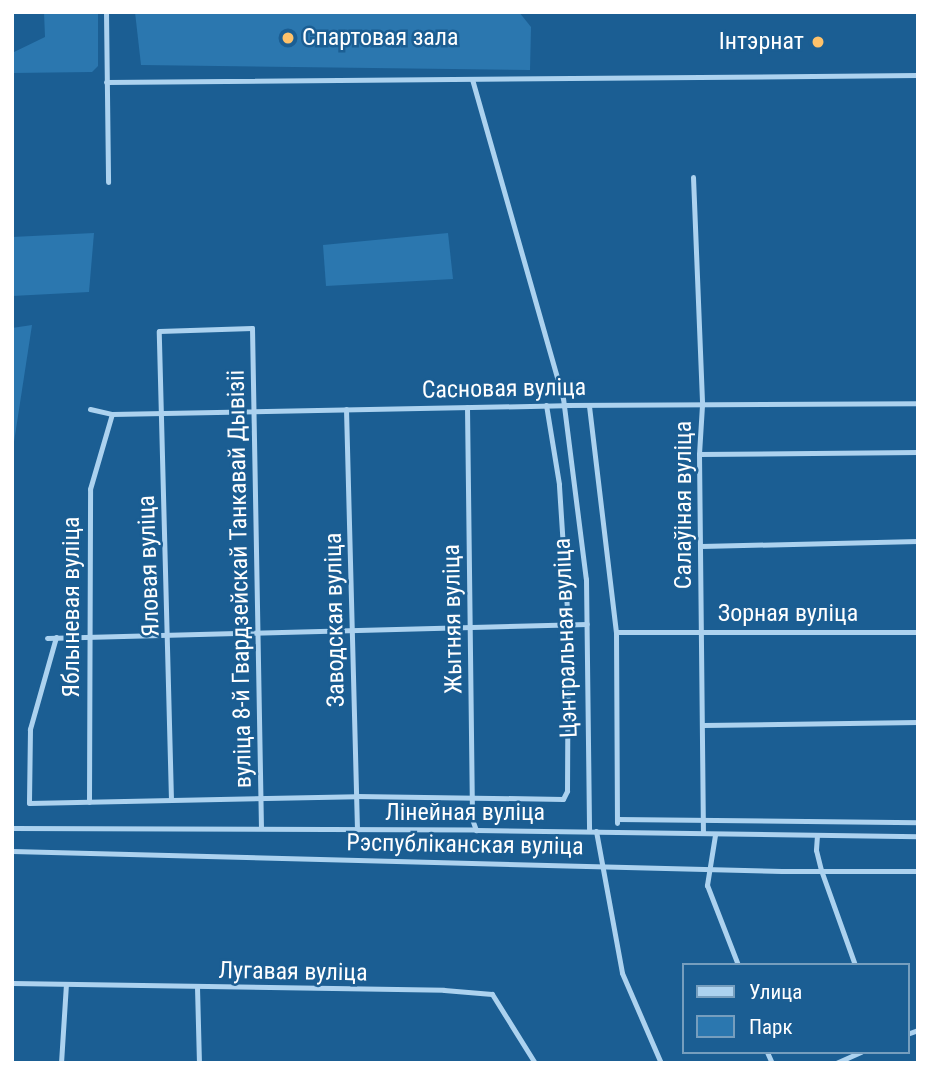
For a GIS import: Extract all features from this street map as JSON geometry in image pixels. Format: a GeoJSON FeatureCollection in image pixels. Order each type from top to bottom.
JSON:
{"type":"FeatureCollection","features":[{"type":"Feature","properties":{"kind":"street"},"geometry":{"type":"LineString","coordinates":[[106,12],[108,183]]}},
{"type":"Feature","properties":{"kind":"street"},"geometry":{"type":"LineString","coordinates":[[106,82],[918,75]]}},
{"type":"Feature","properties":{"kind":"street","name":"Цэнтральная вуліца"},"geometry":{"type":"LineString","coordinates":[[472,79],[564,405],[586,579],[593,831],[622,973],[661,1063]]}},
{"type":"Feature","properties":{"kind":"street","name":"Салаўіная вуліца"},"geometry":{"type":"LineString","coordinates":[[693,177],[702,405],[699,454],[703,832]]}},
{"type":"Feature","properties":{"kind":"street","name":"вуліца 8-й Гвардзейскай Танкавай Дывізіі"},"geometry":{"type":"LineString","coordinates":[[159,331],[252,328],[261,828]]}},
{"type":"Feature","properties":{"kind":"street","name":"Яловая вуліца"},"geometry":{"type":"LineString","coordinates":[[159,331],[169,634],[171,800]]}},
{"type":"Feature","properties":{"kind":"street","name":"Сасновая вуліца"},"geometry":{"type":"LineString","coordinates":[[90,409],[112,414],[545,405],[918,403]]}},
{"type":"Feature","properties":{"kind":"street"},"geometry":{"type":"LineString","coordinates":[[57,637],[30,729],[29,803],[356,796],[563,799],[567,791],[568,625],[559,484],[545,405]]}},
{"type":"Feature","properties":{"kind":"street","name":"Цэнтральная вуліца"},"geometry":{"type":"LineString","coordinates":[[589,406],[616,632],[617,821],[704,819]]}},
{"type":"Feature","properties":{"kind":"street","name":"Жытняя вуліца"},"geometry":{"type":"LineString","coordinates":[[467,407],[472,819],[476,830]]}},
{"type":"Feature","properties":{"kind":"street","name":"Заводская вуліца"},"geometry":{"type":"LineString","coordinates":[[346,409],[357,830]]}},
{"type":"Feature","properties":{"kind":"street","name":"Яблыневая вуліца"},"geometry":{"type":"LineString","coordinates":[[89,802],[90,489],[112,414]]}},
{"type":"Feature","properties":{"kind":"street"},"geometry":{"type":"LineString","coordinates":[[699,454],[918,452]]}},
{"type":"Feature","properties":{"kind":"street"},"geometry":{"type":"LineString","coordinates":[[701,546],[918,541]]}},
{"type":"Feature","properties":{"kind":"street"},"geometry":{"type":"LineString","coordinates":[[47,638],[587,624]]}},
{"type":"Feature","properties":{"kind":"street","name":"Зорная вуліца"},"geometry":{"type":"LineString","coordinates":[[616,632],[918,632]]}},
{"type":"Feature","properties":{"kind":"street"},"geometry":{"type":"LineString","coordinates":[[703,725],[918,722]]}},
{"type":"Feature","properties":{"kind":"street"},"geometry":{"type":"LineString","coordinates":[[704,819],[918,822]]}},
{"type":"Feature","properties":{"kind":"street","name":"Лінейная вуліца"},"geometry":{"type":"LineString","coordinates":[[12,828],[261,828],[918,836]]}},
{"type":"Feature","properties":{"kind":"street"},"geometry":{"type":"LineString","coordinates":[[715,835],[708,869],[709,897],[737,963]]}},
{"type":"Feature","properties":{"kind":"street"},"geometry":{"type":"LineString","coordinates":[[817,835],[816,850],[821,870],[854,963]]}},
{"type":"Feature","properties":{"kind":"street","name":"Рэспубліканская вуліца"},"geometry":{"type":"LineString","coordinates":[[12,851],[918,872]]}},
{"type":"Feature","properties":{"kind":"street","name":"Лугавая вуліца"},"geometry":{"type":"LineString","coordinates":[[12,983],[444,990],[492,994],[535,1063]]}},
{"type":"Feature","properties":{"kind":"street"},"geometry":{"type":"LineString","coordinates":[[61,1063],[66,985]]}},
{"type":"Feature","properties":{"kind":"street"},"geometry":{"type":"LineString","coordinates":[[197,987],[200,1063]]}},
{"type":"Feature","properties":{"kind":"street"},"geometry":{"type":"LineString","coordinates":[[836,1063],[856,1054]]}},
{"type":"Feature","properties":{"kind":"green space"},"geometry":{"type":"Polygon","coordinates":[[[44,12],[98,12],[98,66],[92,72],[12,73],[12,53],[45,37],[44,12]]]}},
{"type":"Feature","properties":{"kind":"green space"},"geometry":{"type":"Polygon","coordinates":[[[135,12],[519,12],[531,27],[530,70],[141,65],[135,12]]]}},
{"type":"Feature","properties":{"kind":"green space"},"geometry":{"type":"Polygon","coordinates":[[[94,233],[89,292],[12,296],[12,237],[94,233]]]}},
{"type":"Feature","properties":{"kind":"green space"},"geometry":{"type":"Polygon","coordinates":[[[448,233],[453,279],[326,286],[323,245],[448,233]]]}},
{"type":"Feature","properties":{"kind":"green space"},"geometry":{"type":"Polygon","coordinates":[[[32,325],[12,455],[12,328],[32,325]]]}},
{"type":"Feature","properties":{"kind":"place","name":"Спартовая зала"},"geometry":{"type":"Point","coordinates":[288,38]}},
{"type":"Feature","properties":{"kind":"place","name":"Інтэрнат"},"geometry":{"type":"Point","coordinates":[818,42]}}]}
